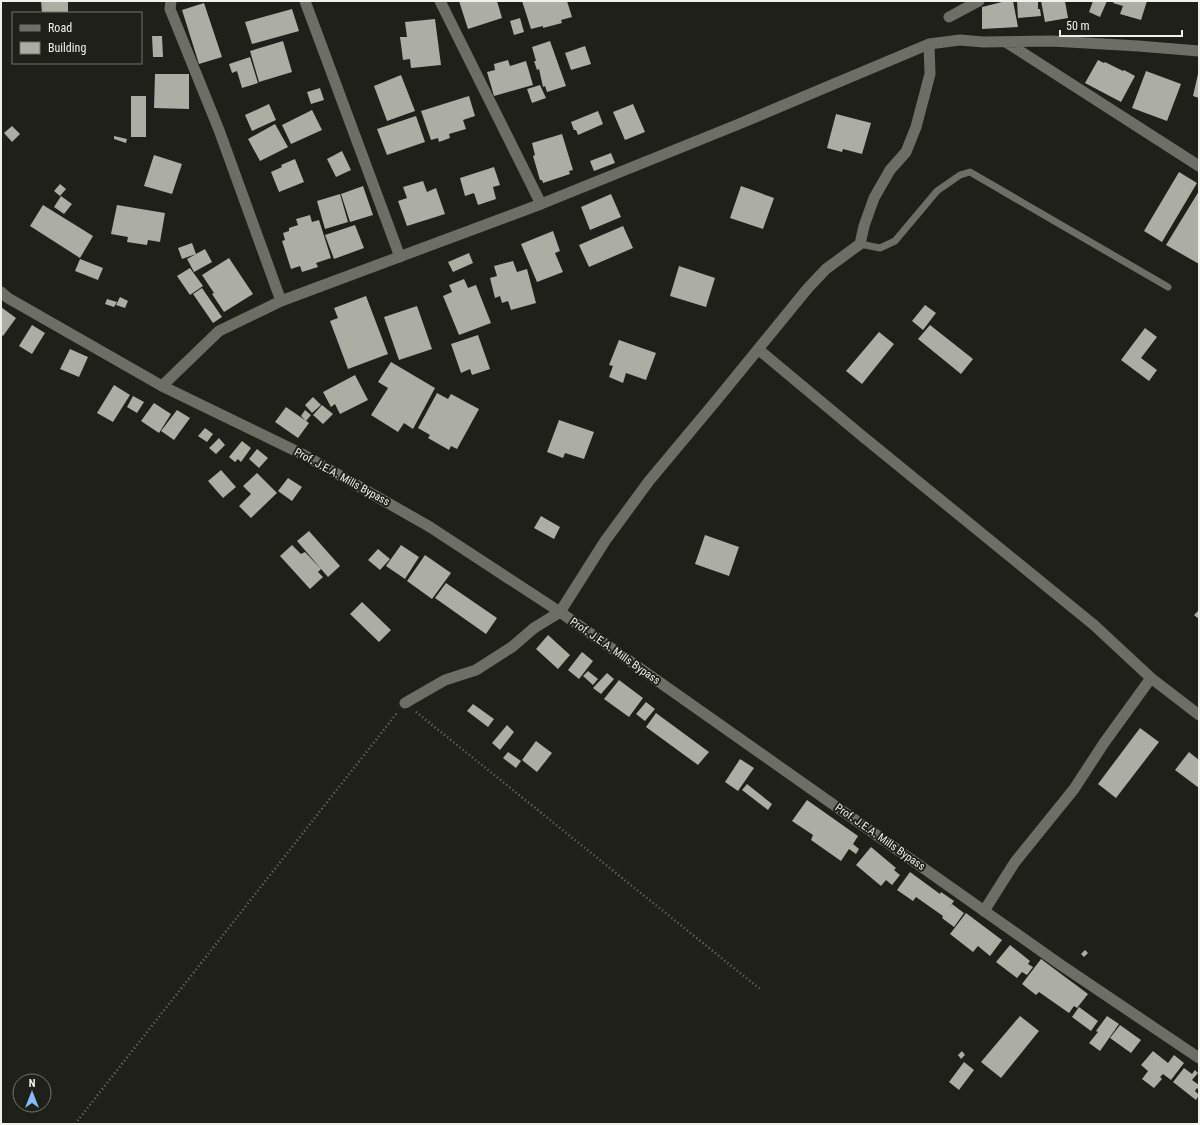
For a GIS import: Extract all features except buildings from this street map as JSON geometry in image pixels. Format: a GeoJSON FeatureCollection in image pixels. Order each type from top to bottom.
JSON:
{"type":"FeatureCollection","features":[{"type":"Feature","properties":{"kind":"street"},"geometry":{"type":"LineString","coordinates":[[171,1],[170,9],[219,130],[280,301]]}},
{"type":"Feature","properties":{"kind":"street"},"geometry":{"type":"LineString","coordinates":[[306,1],[400,257]]}},
{"type":"Feature","properties":{"kind":"street"},"geometry":{"type":"LineString","coordinates":[[440,1],[541,204]]}},
{"type":"Feature","properties":{"kind":"street"},"geometry":{"type":"LineString","coordinates":[[949,17],[979,1]]}},
{"type":"Feature","properties":{"kind":"street"},"geometry":{"type":"LineString","coordinates":[[162,386],[219,331],[280,301],[541,204],[746,121],[929,44],[960,40],[983,42],[1036,40],[1199,51]]}},
{"type":"Feature","properties":{"kind":"street"},"geometry":{"type":"LineString","coordinates":[[1006,42],[1199,166]]}},
{"type":"Feature","properties":{"kind":"street"},"geometry":{"type":"LineString","coordinates":[[405,703],[445,680],[476,670],[512,647],[534,628],[560,612],[605,541],[649,480],[808,288],[826,269],[860,244],[864,226],[874,198],[890,170],[906,152],[916,127],[930,74],[929,44]]}},
{"type":"Feature","properties":{"kind":"street","name":"Prof. J.E.A. Mills Bypass"},"geometry":{"type":"LineString","coordinates":[[1,292],[8,298],[162,386],[304,455],[430,527],[560,612],[1061,965],[1199,1058]]}},
{"type":"Feature","properties":{"kind":"street"},"geometry":{"type":"LineString","coordinates":[[758,348],[867,440],[1094,625],[1151,678],[1199,715]]}},
{"type":"Feature","properties":{"kind":"street"},"geometry":{"type":"LineString","coordinates":[[984,910],[1015,862],[1074,789],[1104,743],[1151,678]]}},
{"type":"Feature","properties":{"kind":"lane"},"geometry":{"type":"LineString","coordinates":[[860,244],[880,248],[895,241],[937,191],[960,175],[970,172],[1168,287]]}},
{"type":"Feature","properties":{"kind":"path"},"geometry":{"type":"LineString","coordinates":[[75,1124],[405,703],[760,989]]}}]}
